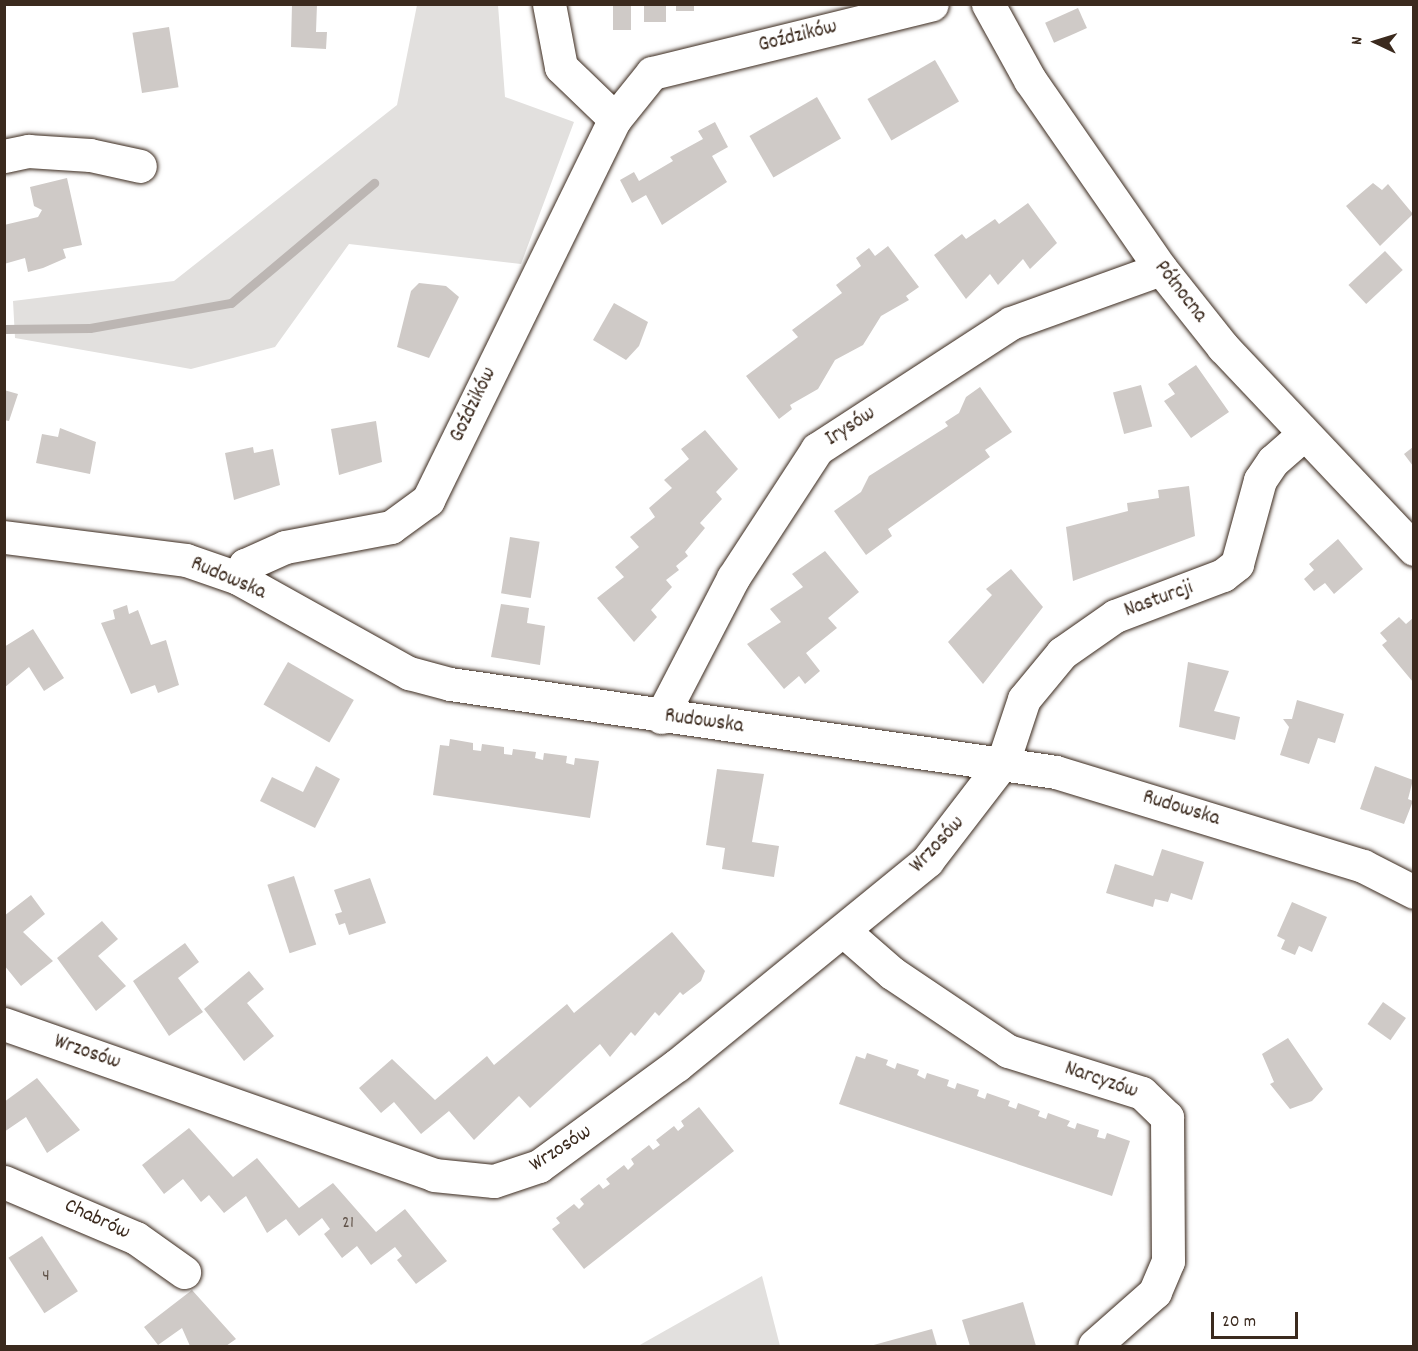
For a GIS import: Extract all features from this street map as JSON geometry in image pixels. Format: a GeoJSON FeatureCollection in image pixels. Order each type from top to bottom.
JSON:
{"type":"FeatureCollection","features":[{"type":"Feature","properties":{"kind":"street"},"geometry":{"type":"LineString","coordinates":[[549,4],[561,67],[615,119]]}},
{"type":"Feature","properties":{"kind":"street","name":"Goździków"},"geometry":{"type":"LineString","coordinates":[[238,578],[245,565],[285,547],[391,527],[428,500],[615,119],[652,73],[932,4]]}},
{"type":"Feature","properties":{"kind":"street","name":"Północna"},"geometry":{"type":"LineString","coordinates":[[988,4],[1030,80],[1161,269],[1304,434],[1413,549]]}},
{"type":"Feature","properties":{"kind":"street"},"geometry":{"type":"LineString","coordinates":[[4,156],[28,151],[90,155],[140,166]]}},
{"type":"Feature","properties":{"kind":"street","name":"Irysów"},"geometry":{"type":"LineString","coordinates":[[661,717],[733,578],[817,448],[1011,323],[1161,269]]}},
{"type":"Feature","properties":{"kind":"street","name":"Nasturcji"},"geometry":{"type":"LineString","coordinates":[[1003,762],[1024,699],[1086,632],[1223,575],[1237,564],[1260,480],[1273,461],[1304,434]]}},
{"type":"Feature","properties":{"kind":"street","name":"Rudowska"},"geometry":{"type":"LineString","coordinates":[[9,545],[186,560],[238,578],[409,673],[661,717],[1003,762],[1101,784],[1362,866],[1413,892]]}},
{"type":"Feature","properties":{"kind":"street","name":"Wrzosów"},"geometry":{"type":"LineString","coordinates":[[4,1024],[434,1175],[494,1181],[559,1155],[845,932],[927,861],[1003,762]]}},
{"type":"Feature","properties":{"kind":"street","name":"Narcyzów"},"geometry":{"type":"LineString","coordinates":[[845,932],[892,973],[1008,1051],[1142,1093],[1167,1118],[1168,1261],[1155,1292],[1094,1347]]}},
{"type":"Feature","properties":{"kind":"street","name":"Chabrów"},"geometry":{"type":"LineString","coordinates":[[4,1182],[136,1238],[184,1272]]}},
{"type":"Feature","properties":{"kind":"shaded area"},"geometry":{"type":"Polygon","coordinates":[[[417,5],[498,5],[505,97],[574,122],[521,264],[349,244],[275,347],[191,369],[15,338],[13,301],[174,281],[397,105],[417,5]]]}},
{"type":"Feature","properties":{"kind":"shaded area"},"geometry":{"type":"Polygon","coordinates":[[[762,1276],[780,1346],[638,1346],[762,1276]]]}},
{"type":"Feature","properties":{"kind":"building"},"geometry":{"type":"Polygon","coordinates":[[[292,4],[317,4],[316,32],[327,32],[326,49],[291,47],[292,4]]]}},
{"type":"Feature","properties":{"kind":"building"},"geometry":{"type":"Polygon","coordinates":[[[613,4],[631,4],[631,30],[613,30],[613,4]]]}},
{"type":"Feature","properties":{"kind":"building"},"geometry":{"type":"Polygon","coordinates":[[[644,4],[666,4],[666,22],[644,22],[644,4]]]}},
{"type":"Feature","properties":{"kind":"building"},"geometry":{"type":"Polygon","coordinates":[[[676,4],[694,4],[694,11],[676,11],[676,4]]]}},
{"type":"Feature","properties":{"kind":"building"},"geometry":{"type":"Polygon","coordinates":[[[1078,8],[1087,28],[1054,43],[1045,23],[1078,8]]]}},
{"type":"Feature","properties":{"kind":"building"},"geometry":{"type":"Polygon","coordinates":[[[169,27],[179,87],[142,93],[132,33],[169,27]]]}},
{"type":"Feature","properties":{"kind":"building"},"geometry":{"type":"Polygon","coordinates":[[[935,60],[959,102],[891,141],[867,99],[935,60]]]}},
{"type":"Feature","properties":{"kind":"building"},"geometry":{"type":"Polygon","coordinates":[[[817,97],[841,139],[773,178],[749,136],[817,97]]]}},
{"type":"Feature","properties":{"kind":"building"},"geometry":{"type":"Polygon","coordinates":[[[715,122],[728,147],[712,156],[727,182],[662,225],[646,195],[632,203],[620,180],[634,172],[639,181],[673,161],[670,157],[703,139],[698,131],[715,122]]]}},
{"type":"Feature","properties":{"kind":"building"},"geometry":{"type":"Polygon","coordinates":[[[67,178],[82,245],[63,249],[66,258],[28,272],[25,258],[4,264],[4,225],[38,217],[42,210],[34,206],[30,187],[67,178]]]}},
{"type":"Feature","properties":{"kind":"building"},"geometry":{"type":"Polygon","coordinates":[[[1373,183],[1382,190],[1388,184],[1413,214],[1380,246],[1346,206],[1373,183]]]}},
{"type":"Feature","properties":{"kind":"building"},"geometry":{"type":"Polygon","coordinates":[[[1028,203],[1057,243],[1030,269],[1023,259],[998,285],[990,274],[966,299],[934,255],[962,234],[966,239],[995,219],[999,224],[1028,203]]]}},
{"type":"Feature","properties":{"kind":"building"},"geometry":{"type":"Polygon","coordinates":[[[888,246],[919,287],[906,296],[909,300],[881,316],[863,345],[835,360],[818,389],[790,405],[792,409],[779,419],[746,376],[798,337],[792,330],[842,293],[836,285],[861,266],[856,258],[869,248],[875,256],[888,246]]]}},
{"type":"Feature","properties":{"kind":"building"},"geometry":{"type":"Polygon","coordinates":[[[1385,251],[1403,270],[1366,304],[1348,285],[1385,251]]]}},
{"type":"Feature","properties":{"kind":"building"},"geometry":{"type":"Polygon","coordinates":[[[419,283],[446,286],[459,297],[429,358],[397,347],[411,291],[419,283]]]}},
{"type":"Feature","properties":{"kind":"building"},"geometry":{"type":"Polygon","coordinates":[[[614,303],[648,322],[639,346],[626,360],[593,340],[614,303]]]}},
{"type":"Feature","properties":{"kind":"building"},"geometry":{"type":"Polygon","coordinates":[[[1196,365],[1229,412],[1191,438],[1164,401],[1175,394],[1168,384],[1196,365]]]}},
{"type":"Feature","properties":{"kind":"building"},"geometry":{"type":"Polygon","coordinates":[[[1141,385],[1152,427],[1124,434],[1113,393],[1141,385]]]}},
{"type":"Feature","properties":{"kind":"building"},"geometry":{"type":"Polygon","coordinates":[[[980,387],[1012,432],[985,450],[990,457],[888,529],[892,536],[866,555],[834,511],[861,492],[869,476],[948,426],[945,422],[959,413],[966,397],[980,387]]]}},
{"type":"Feature","properties":{"kind":"building"},"geometry":{"type":"Polygon","coordinates":[[[4,390],[18,394],[9,421],[4,420],[4,390]]]}},
{"type":"Feature","properties":{"kind":"building"},"geometry":{"type":"Polygon","coordinates":[[[376,421],[382,462],[339,475],[331,429],[376,421]]]}},
{"type":"Feature","properties":{"kind":"building"},"geometry":{"type":"Polygon","coordinates":[[[60,428],[96,442],[90,474],[36,463],[42,434],[58,437],[60,428]]]}},
{"type":"Feature","properties":{"kind":"building"},"geometry":{"type":"Polygon","coordinates":[[[705,430],[738,469],[716,492],[722,499],[700,523],[705,528],[685,552],[688,556],[676,566],[679,570],[666,580],[672,587],[651,610],[657,617],[634,642],[597,598],[624,577],[615,567],[639,547],[630,537],[655,517],[649,508],[672,488],[664,480],[689,459],[681,449],[705,430]]]}},
{"type":"Feature","properties":{"kind":"building"},"geometry":{"type":"Polygon","coordinates":[[[253,447],[254,453],[273,449],[280,485],[234,500],[225,453],[253,447]]]}},
{"type":"Feature","properties":{"kind":"building"},"geometry":{"type":"Polygon","coordinates":[[[1413,447],[1413,466],[1404,454],[1413,447]]]}},
{"type":"Feature","properties":{"kind":"building"},"geometry":{"type":"Polygon","coordinates":[[[1189,486],[1195,536],[1073,581],[1066,527],[1128,511],[1127,503],[1159,498],[1158,490],[1189,486]]]}},
{"type":"Feature","properties":{"kind":"building"},"geometry":{"type":"Polygon","coordinates":[[[510,537],[540,542],[531,598],[501,593],[510,537]]]}},
{"type":"Feature","properties":{"kind":"building"},"geometry":{"type":"Polygon","coordinates":[[[1338,539],[1363,569],[1334,594],[1325,583],[1314,591],[1304,579],[1314,570],[1309,564],[1338,539]]]}},
{"type":"Feature","properties":{"kind":"building"},"geometry":{"type":"Polygon","coordinates":[[[825,551],[859,592],[828,618],[837,628],[806,653],[820,671],[805,684],[799,676],[784,689],[747,644],[781,622],[770,609],[803,587],[792,574],[825,551]]]}},
{"type":"Feature","properties":{"kind":"building"},"geometry":{"type":"Polygon","coordinates":[[[1011,569],[1043,607],[983,684],[948,642],[992,595],[986,589],[1011,569]]]}},
{"type":"Feature","properties":{"kind":"building"},"geometry":{"type":"Polygon","coordinates":[[[501,604],[529,608],[527,623],[545,626],[540,665],[491,657],[501,604]]]}},
{"type":"Feature","properties":{"kind":"building"},"geometry":{"type":"Polygon","coordinates":[[[127,605],[129,614],[138,610],[151,645],[166,640],[179,685],[158,693],[155,685],[131,694],[101,623],[115,619],[113,610],[127,605]]]}},
{"type":"Feature","properties":{"kind":"building"},"geometry":{"type":"Polygon","coordinates":[[[1399,617],[1406,624],[1413,618],[1413,682],[1382,645],[1387,641],[1380,633],[1399,617]]]}},
{"type":"Feature","properties":{"kind":"building"},"geometry":{"type":"Polygon","coordinates":[[[33,629],[64,678],[44,691],[29,667],[4,688],[4,647],[33,629]]]}},
{"type":"Feature","properties":{"kind":"building"},"geometry":{"type":"Polygon","coordinates":[[[288,662],[354,700],[329,742],[264,704],[288,662]]]}},
{"type":"Feature","properties":{"kind":"building"},"geometry":{"type":"Polygon","coordinates":[[[1188,662],[1229,671],[1214,711],[1240,717],[1235,740],[1179,727],[1188,662]]]}},
{"type":"Feature","properties":{"kind":"building"},"geometry":{"type":"Polygon","coordinates":[[[1297,700],[1344,714],[1335,743],[1318,738],[1309,764],[1280,755],[1289,727],[1283,719],[1292,719],[1297,700]]]}},
{"type":"Feature","properties":{"kind":"building"},"geometry":{"type":"Polygon","coordinates":[[[450,739],[473,743],[473,750],[481,751],[482,744],[504,747],[504,754],[512,755],[513,749],[536,752],[535,758],[543,760],[544,753],[567,756],[566,763],[574,765],[575,758],[599,761],[590,818],[433,795],[440,745],[449,746],[450,739]]]}},
{"type":"Feature","properties":{"kind":"building"},"geometry":{"type":"Polygon","coordinates":[[[316,766],[340,779],[315,828],[260,801],[272,777],[303,792],[316,766]]]}},
{"type":"Feature","properties":{"kind":"building"},"geometry":{"type":"Polygon","coordinates":[[[1375,766],[1413,780],[1408,799],[1413,801],[1404,824],[1360,809],[1375,766]]]}},
{"type":"Feature","properties":{"kind":"building"},"geometry":{"type":"Polygon","coordinates":[[[717,769],[764,774],[752,842],[779,846],[774,877],[722,869],[725,848],[706,845],[717,769]]]}},
{"type":"Feature","properties":{"kind":"building"},"geometry":{"type":"Polygon","coordinates":[[[1162,849],[1204,862],[1192,900],[1171,893],[1168,902],[1155,899],[1153,907],[1106,893],[1115,864],[1153,876],[1162,849]]]}},
{"type":"Feature","properties":{"kind":"building"},"geometry":{"type":"Polygon","coordinates":[[[294,876],[316,944],[290,953],[267,885],[294,876]]]}},
{"type":"Feature","properties":{"kind":"building"},"geometry":{"type":"Polygon","coordinates":[[[370,878],[386,923],[349,935],[345,923],[339,925],[335,914],[342,912],[334,890],[370,878]]]}},
{"type":"Feature","properties":{"kind":"building"},"geometry":{"type":"Polygon","coordinates":[[[31,895],[45,914],[23,932],[53,961],[21,986],[4,965],[4,916],[31,895]]]}},
{"type":"Feature","properties":{"kind":"building"},"geometry":{"type":"Polygon","coordinates":[[[1292,902],[1327,917],[1312,952],[1299,946],[1295,955],[1281,949],[1285,940],[1277,936],[1292,902]]]}},
{"type":"Feature","properties":{"kind":"building"},"geometry":{"type":"Polygon","coordinates":[[[102,921],[118,939],[98,956],[126,986],[96,1011],[57,958],[102,921]]]}},
{"type":"Feature","properties":{"kind":"building"},"geometry":{"type":"Polygon","coordinates":[[[672,932],[705,971],[701,981],[683,995],[680,992],[659,1016],[655,1012],[635,1036],[631,1032],[610,1057],[600,1044],[530,1108],[519,1096],[474,1140],[449,1111],[421,1134],[394,1102],[381,1113],[359,1088],[392,1059],[435,1100],[487,1056],[494,1065],[567,1004],[574,1013],[672,932]]]}},
{"type":"Feature","properties":{"kind":"building"},"geometry":{"type":"Polygon","coordinates":[[[185,943],[199,962],[178,978],[203,1012],[169,1036],[133,981],[185,943]]]}},
{"type":"Feature","properties":{"kind":"building"},"geometry":{"type":"Polygon","coordinates":[[[249,971],[264,989],[247,1003],[274,1036],[244,1061],[204,1009],[249,971]]]}},
{"type":"Feature","properties":{"kind":"building"},"geometry":{"type":"Polygon","coordinates":[[[1383,1002],[1406,1018],[1390,1040],[1368,1024],[1383,1002]]]}},
{"type":"Feature","properties":{"kind":"building"},"geometry":{"type":"Polygon","coordinates":[[[1288,1038],[1323,1089],[1312,1101],[1290,1109],[1270,1084],[1274,1082],[1262,1054],[1288,1038]]]}},
{"type":"Feature","properties":{"kind":"building"},"geometry":{"type":"Polygon","coordinates":[[[867,1053],[888,1060],[886,1065],[895,1069],[897,1063],[919,1070],[917,1075],[925,1079],[927,1073],[949,1080],[947,1086],[955,1089],[957,1083],[979,1090],[977,1096],[985,1099],[987,1093],[1010,1101],[1008,1106],[1016,1109],[1018,1103],[1040,1111],[1038,1116],[1046,1119],[1048,1113],[1070,1121],[1067,1126],[1075,1129],[1077,1123],[1099,1130],[1097,1137],[1105,1139],[1107,1133],[1130,1141],[1112,1196],[839,1104],[856,1056],[865,1059],[867,1053]]]}},
{"type":"Feature","properties":{"kind":"building"},"geometry":{"type":"Polygon","coordinates":[[[37,1078],[80,1130],[47,1153],[26,1117],[4,1132],[4,1102],[37,1078]]]}},
{"type":"Feature","properties":{"kind":"building"},"geometry":{"type":"Polygon","coordinates":[[[699,1107],[734,1151],[584,1269],[552,1229],[560,1223],[556,1218],[574,1204],[579,1209],[584,1204],[580,1199],[599,1184],[603,1189],[610,1184],[606,1179],[624,1165],[628,1170],[634,1164],[631,1159],[649,1145],[653,1150],[660,1145],[656,1140],[674,1126],[678,1131],[684,1126],[681,1121],[699,1107]]]}},
{"type":"Feature","properties":{"kind":"building"},"geometry":{"type":"Polygon","coordinates":[[[189,1128],[233,1177],[257,1158],[299,1208],[333,1183],[376,1232],[405,1209],[447,1261],[416,1284],[397,1260],[402,1256],[395,1247],[371,1265],[357,1246],[342,1258],[324,1234],[330,1229],[322,1218],[299,1236],[286,1219],[267,1233],[246,1196],[224,1213],[209,1195],[201,1202],[183,1179],[164,1194],[142,1165],[189,1128]]]}},
{"type":"Feature","properties":{"kind":"building"},"geometry":{"type":"Polygon","coordinates":[[[42,1236],[78,1291],[44,1313],[8,1258],[42,1236]]]}},
{"type":"Feature","properties":{"kind":"building"},"geometry":{"type":"Polygon","coordinates":[[[192,1290],[236,1339],[226,1346],[190,1346],[182,1328],[158,1345],[144,1327],[192,1290]]]}},
{"type":"Feature","properties":{"kind":"building"},"geometry":{"type":"Polygon","coordinates":[[[1023,1302],[1036,1346],[970,1346],[962,1320],[1023,1302]]]}},
{"type":"Feature","properties":{"kind":"building"},"geometry":{"type":"Polygon","coordinates":[[[932,1329],[937,1346],[870,1346],[932,1329]]]}},
{"type":"Feature","properties":{"kind":"waterway"},"geometry":{"type":"LineString","coordinates":[[4,329],[90,328],[231,303],[374,183]]}}]}
